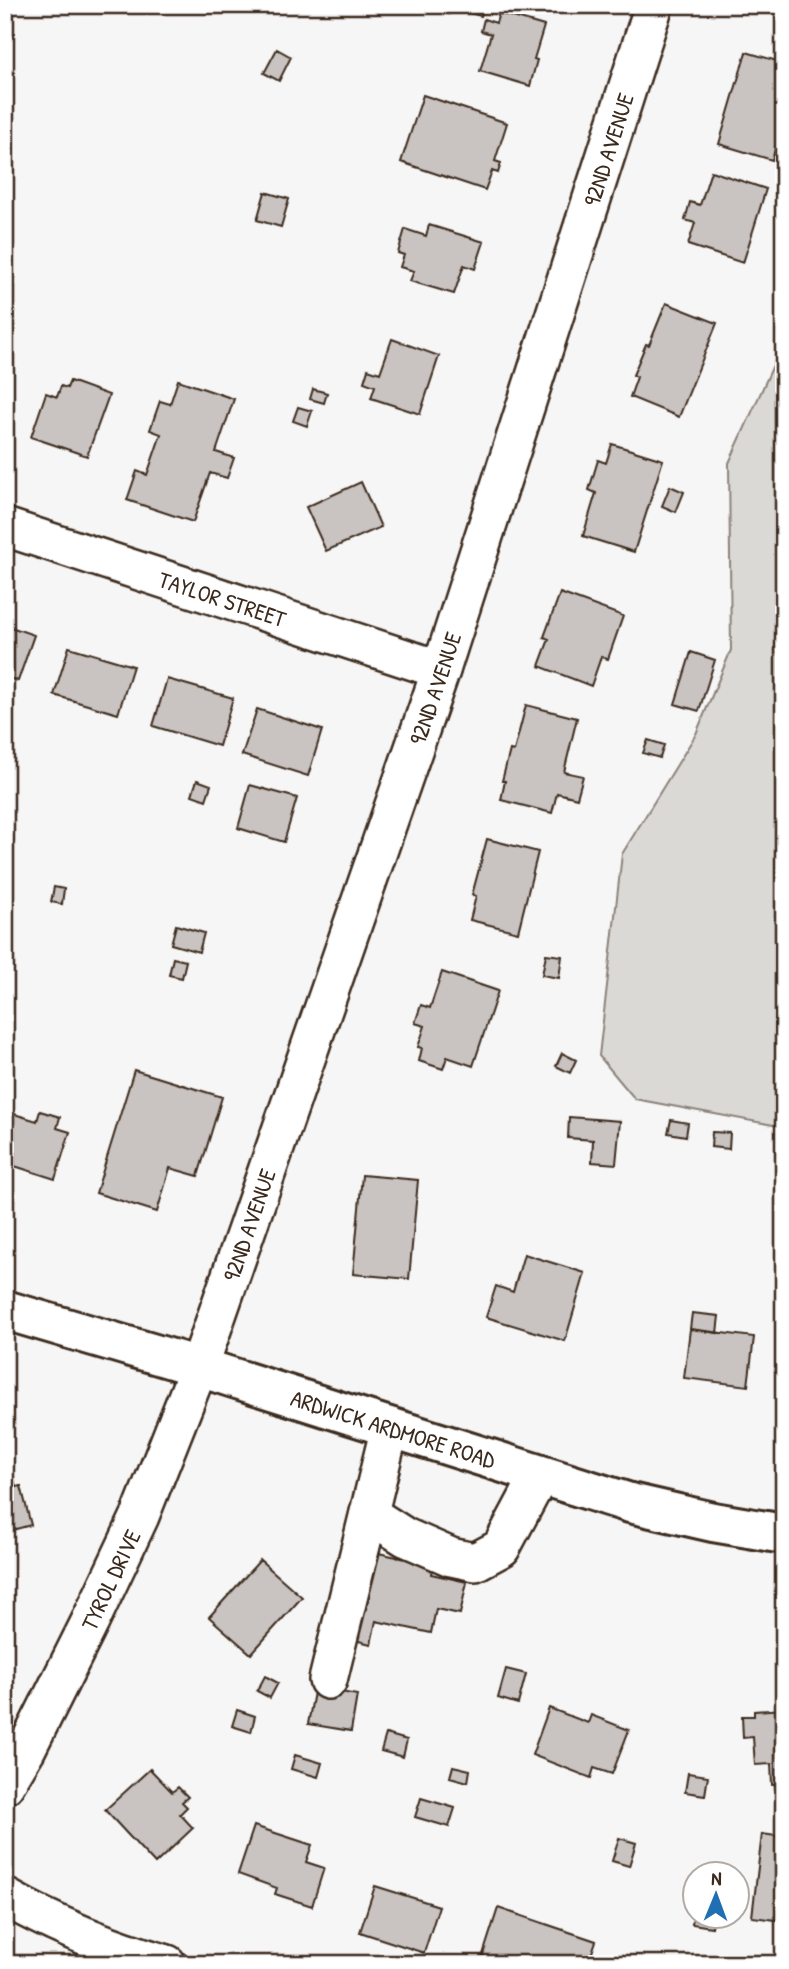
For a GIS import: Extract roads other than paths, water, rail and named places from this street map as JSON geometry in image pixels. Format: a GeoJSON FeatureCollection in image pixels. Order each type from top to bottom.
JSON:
{"type":"FeatureCollection","features":[{"type":"Feature","properties":{"kind":"street","name":"92ND AVENUE"},"geometry":{"type":"LineString","coordinates":[[199,1367],[441,670],[654,5]]}},
{"type":"Feature","properties":{"kind":"street","name":"TAYLOR STREET"},"geometry":{"type":"LineString","coordinates":[[5,527],[441,670]]}},
{"type":"Feature","properties":{"kind":"street","name":"ARDWICK ARDMORE ROAD"},"geometry":{"type":"LineString","coordinates":[[5,1310],[199,1367],[630,1503],[713,1522],[784,1534]]}},
{"type":"Feature","properties":{"kind":"street","name":"TYROL DRIVE"},"geometry":{"type":"LineString","coordinates":[[5,1785],[26,1750],[85,1634],[140,1516],[199,1367]]}},
{"type":"Feature","properties":{"kind":"street"},"geometry":{"type":"LineString","coordinates":[[328,1680],[390,1427]]}},
{"type":"Feature","properties":{"kind":"street"},"geometry":{"type":"LineString","coordinates":[[369,1514],[405,1537],[451,1557],[475,1562],[501,1548],[540,1475]]}},
{"type":"Feature","properties":{"kind":"street"},"geometry":{"type":"LineString","coordinates":[[5,1897],[91,1938],[167,1964]]}}]}
